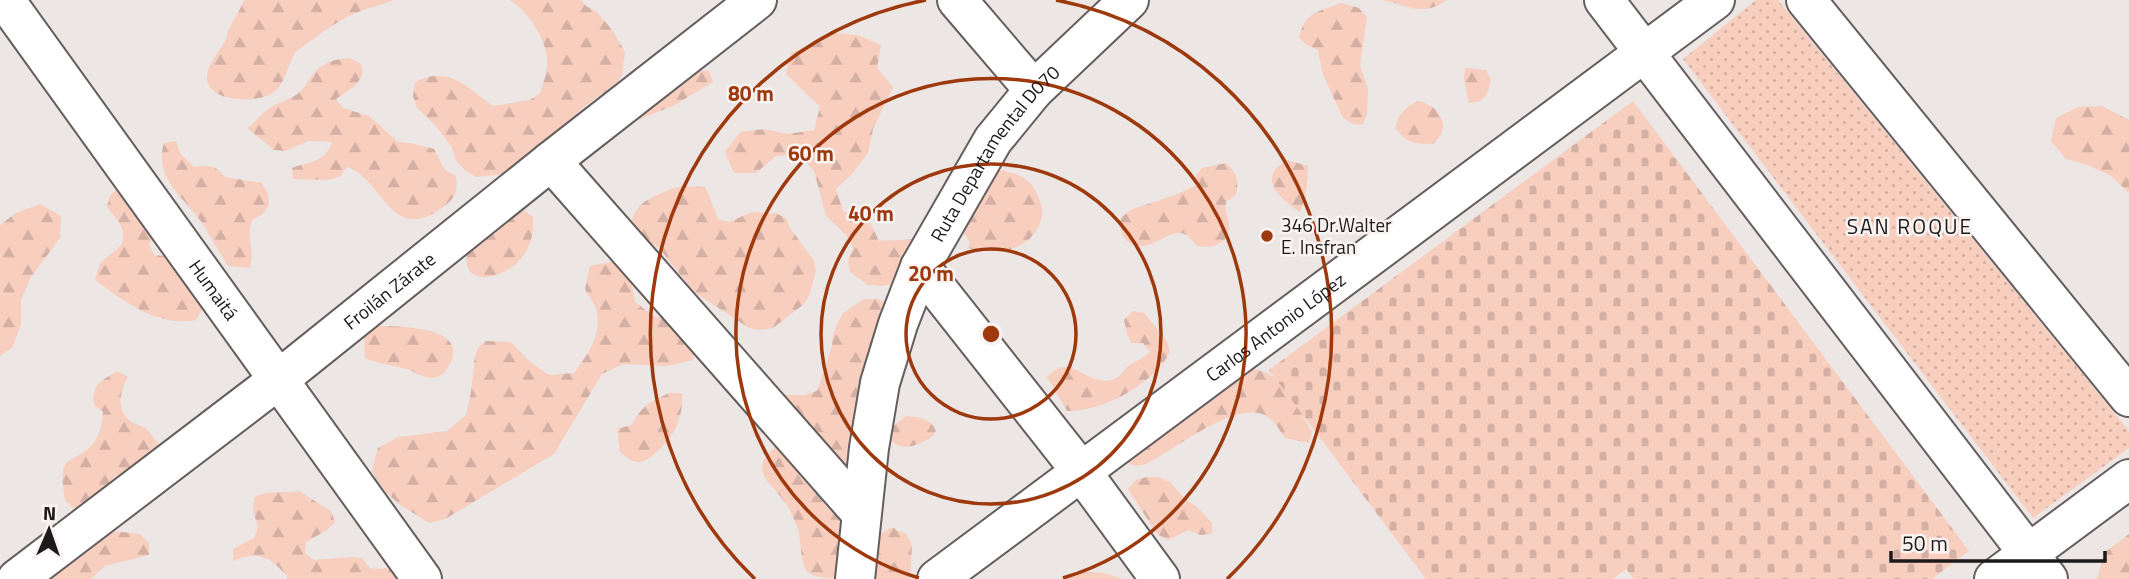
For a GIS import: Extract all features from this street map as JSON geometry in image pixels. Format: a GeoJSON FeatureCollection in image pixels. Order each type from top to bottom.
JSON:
{"type":"FeatureCollection","features":[{"type":"Feature","properties":{"kind":"street","name":"Humaitá"},"geometry":{"type":"LineString","coordinates":[[5,0],[422,579]]}},
{"type":"Feature","properties":{"kind":"street","name":"Froilán Zárate"},"geometry":{"type":"LineString","coordinates":[[18,579],[278,380],[757,0]]}},
{"type":"Feature","properties":{"kind":"street"},"geometry":{"type":"LineString","coordinates":[[957,0],[1034,90]]}},
{"type":"Feature","properties":{"kind":"street","name":"Ruta Departamental D070"},"geometry":{"type":"LineString","coordinates":[[855,579],[869,447],[880,383],[898,324],[920,267],[993,140],[1034,90],[1129,0]]}},
{"type":"Feature","properties":{"kind":"street"},"geometry":{"type":"LineString","coordinates":[[1604,0],[2038,566]]}},
{"type":"Feature","properties":{"kind":"street","name":"Carlos Antonio López"},"geometry":{"type":"LineString","coordinates":[[937,579],[1715,0]]}},
{"type":"Feature","properties":{"kind":"street"},"geometry":{"type":"LineString","coordinates":[[1807,0],[2129,397]]}},
{"type":"Feature","properties":{"kind":"street"},"geometry":{"type":"LineString","coordinates":[[551,161],[862,513]]}},
{"type":"Feature","properties":{"kind":"street"},"geometry":{"type":"LineString","coordinates":[[920,267],[1081,471],[1160,579]]}},
{"type":"Feature","properties":{"kind":"street"},"geometry":{"type":"LineString","coordinates":[[1994,579],[2038,566],[2129,479]]}},
{"type":"Feature","properties":{"kind":"green space"},"geometry":{"type":"Polygon","coordinates":[[[244,0],[394,0],[346,18],[301,48],[292,58],[276,91],[254,99],[233,99],[215,92],[209,86],[207,77],[244,0]]]}},
{"type":"Feature","properties":{"kind":"green space"},"geometry":{"type":"Polygon","coordinates":[[[509,0],[581,0],[597,12],[613,31],[625,52],[622,75],[615,85],[582,108],[559,135],[537,147],[523,167],[513,173],[476,177],[457,162],[451,146],[417,108],[413,96],[415,82],[427,77],[448,77],[457,80],[493,106],[530,100],[540,93],[547,64],[544,43],[523,10],[509,0]]]}},
{"type":"Feature","properties":{"kind":"green space"},"geometry":{"type":"Polygon","coordinates":[[[1383,0],[1447,0],[1431,8],[1416,9],[1383,0]]]}},
{"type":"Feature","properties":{"kind":"green space"},"geometry":{"type":"Polygon","coordinates":[[[1756,0],[1778,0],[2129,431],[2129,448],[2033,518],[1683,59],[1756,0]]]}},
{"type":"Feature","properties":{"kind":"green space"},"geometry":{"type":"Polygon","coordinates":[[[1341,3],[1359,8],[1367,17],[1360,65],[1368,89],[1367,113],[1363,125],[1353,124],[1343,118],[1323,75],[1318,50],[1299,38],[1309,17],[1341,3]]]}},
{"type":"Feature","properties":{"kind":"green space"},"geometry":{"type":"Polygon","coordinates":[[[835,33],[858,35],[881,45],[877,68],[893,87],[873,129],[868,153],[836,189],[843,211],[868,218],[879,241],[918,239],[911,274],[891,285],[868,285],[850,272],[848,260],[853,249],[849,238],[826,216],[814,171],[799,155],[776,156],[756,173],[734,173],[725,152],[740,132],[764,129],[788,134],[814,130],[820,107],[786,74],[791,53],[835,33]]]}},
{"type":"Feature","properties":{"kind":"green space"},"geometry":{"type":"Polygon","coordinates":[[[350,58],[361,64],[363,75],[355,86],[336,99],[343,108],[369,116],[398,142],[434,149],[445,170],[456,176],[456,189],[452,199],[427,216],[412,219],[400,216],[360,174],[347,167],[339,177],[328,180],[293,179],[292,168],[321,158],[332,142],[309,141],[285,151],[274,150],[247,128],[271,107],[297,94],[323,65],[350,58]]]}},
{"type":"Feature","properties":{"kind":"green space"},"geometry":{"type":"Polygon","coordinates":[[[1465,68],[1486,70],[1491,80],[1488,92],[1481,101],[1469,103],[1464,79],[1465,68]]]}},
{"type":"Feature","properties":{"kind":"green space"},"geometry":{"type":"Polygon","coordinates":[[[697,70],[709,71],[713,82],[673,106],[617,128],[599,144],[583,164],[573,169],[571,154],[697,70]]]}},
{"type":"Feature","properties":{"kind":"green space"},"geometry":{"type":"Polygon","coordinates":[[[1417,101],[1433,107],[1443,121],[1442,133],[1435,143],[1413,142],[1395,128],[1403,112],[1417,101]]]}},
{"type":"Feature","properties":{"kind":"green space"},"geometry":{"type":"Polygon","coordinates":[[[1633,101],[1969,551],[1932,579],[1634,579],[1626,569],[1613,579],[1426,579],[1269,370],[1633,101]]]}},
{"type":"Feature","properties":{"kind":"green space"},"geometry":{"type":"Polygon","coordinates":[[[2102,106],[2129,120],[2129,193],[2111,176],[2088,165],[2066,159],[2051,141],[2056,118],[2078,107],[2102,106]]]}},
{"type":"Feature","properties":{"kind":"green space"},"geometry":{"type":"Polygon","coordinates":[[[176,141],[180,153],[194,167],[212,167],[225,177],[262,183],[268,194],[269,205],[262,215],[252,220],[250,268],[228,266],[202,223],[172,187],[163,167],[162,155],[164,143],[176,141]]]}},
{"type":"Feature","properties":{"kind":"green space"},"geometry":{"type":"Polygon","coordinates":[[[1287,160],[1308,166],[1300,212],[1278,194],[1272,181],[1278,167],[1287,160]]]}},
{"type":"Feature","properties":{"kind":"green space"},"geometry":{"type":"Polygon","coordinates":[[[1226,163],[1235,174],[1237,185],[1236,195],[1226,202],[1229,231],[1219,244],[1197,246],[1182,233],[1143,246],[1137,246],[1124,238],[1121,218],[1130,210],[1197,185],[1195,177],[1202,168],[1226,163]]]}},
{"type":"Feature","properties":{"kind":"green space"},"geometry":{"type":"Polygon","coordinates":[[[1003,170],[1022,177],[1033,187],[1042,209],[1039,225],[1026,241],[1009,250],[968,248],[970,242],[954,225],[990,173],[1003,170]]]}},
{"type":"Feature","properties":{"kind":"green space"},"geometry":{"type":"Polygon","coordinates":[[[681,186],[705,187],[718,219],[729,222],[752,212],[775,213],[786,218],[790,228],[813,259],[816,270],[810,294],[804,304],[773,328],[760,330],[749,328],[694,292],[663,253],[663,249],[642,239],[633,226],[636,210],[642,204],[681,186]]]}},
{"type":"Feature","properties":{"kind":"green space"},"geometry":{"type":"Polygon","coordinates":[[[119,188],[162,224],[149,244],[154,255],[178,257],[197,286],[202,309],[196,320],[168,320],[142,311],[95,280],[101,263],[123,240],[121,226],[107,207],[110,195],[119,188]]]}},
{"type":"Feature","properties":{"kind":"green space"},"geometry":{"type":"Polygon","coordinates":[[[40,204],[61,216],[60,238],[31,277],[21,300],[21,325],[12,348],[0,356],[0,225],[16,213],[40,204]]]}},
{"type":"Feature","properties":{"kind":"green space"},"geometry":{"type":"Polygon","coordinates":[[[498,207],[522,209],[533,217],[531,239],[523,256],[510,268],[496,275],[482,277],[472,273],[467,263],[469,248],[498,207]]]}},
{"type":"Feature","properties":{"kind":"green space"},"geometry":{"type":"Polygon","coordinates":[[[615,261],[631,279],[635,302],[655,317],[681,318],[696,337],[693,360],[668,366],[623,364],[602,374],[554,454],[445,519],[429,523],[384,491],[372,471],[378,448],[398,437],[447,431],[466,415],[475,356],[485,341],[511,342],[528,360],[549,375],[574,373],[596,335],[596,309],[585,289],[590,266],[615,261]]]}},
{"type":"Feature","properties":{"kind":"green space"},"geometry":{"type":"Polygon","coordinates":[[[864,299],[877,299],[890,304],[842,576],[823,578],[814,576],[804,566],[798,529],[785,502],[765,477],[762,465],[780,438],[780,395],[805,395],[817,391],[837,324],[843,313],[864,299]]]}},
{"type":"Feature","properties":{"kind":"green space"},"geometry":{"type":"Polygon","coordinates":[[[1133,311],[1144,313],[1167,341],[1170,352],[1152,375],[1126,394],[1096,407],[1067,411],[1047,377],[1056,370],[1072,368],[1105,381],[1119,376],[1150,352],[1143,343],[1131,343],[1124,320],[1133,311]]]}},
{"type":"Feature","properties":{"kind":"green space"},"geometry":{"type":"Polygon","coordinates":[[[371,326],[410,327],[438,334],[448,340],[453,350],[451,362],[442,375],[431,378],[365,358],[364,335],[371,326]]]}},
{"type":"Feature","properties":{"kind":"green space"},"geometry":{"type":"Polygon","coordinates":[[[1252,369],[1273,377],[1289,392],[1312,432],[1309,443],[1285,438],[1268,417],[1255,413],[1240,414],[1206,428],[1146,464],[1135,466],[1124,461],[1158,424],[1252,369]]]}},
{"type":"Feature","properties":{"kind":"green space"},"geometry":{"type":"Polygon","coordinates":[[[117,371],[128,377],[121,399],[125,416],[145,428],[160,446],[129,472],[116,476],[108,484],[107,496],[86,510],[74,508],[65,501],[64,467],[69,460],[91,446],[98,436],[103,412],[94,405],[94,393],[102,381],[117,371]]]}},
{"type":"Feature","properties":{"kind":"green space"},"geometry":{"type":"Polygon","coordinates":[[[669,393],[682,393],[682,406],[674,431],[650,458],[634,462],[620,452],[617,429],[632,425],[647,405],[669,393]]]}},
{"type":"Feature","properties":{"kind":"green space"},"geometry":{"type":"Polygon","coordinates":[[[906,416],[931,423],[936,431],[933,436],[911,446],[895,444],[890,439],[891,428],[906,416]]]}},
{"type":"Feature","properties":{"kind":"green space"},"geometry":{"type":"Polygon","coordinates":[[[1159,477],[1170,482],[1212,523],[1212,534],[1200,535],[1189,530],[1168,540],[1157,534],[1128,489],[1136,480],[1159,477]]]}},
{"type":"Feature","properties":{"kind":"green space"},"geometry":{"type":"Polygon","coordinates":[[[299,491],[331,511],[335,522],[306,542],[305,553],[314,560],[362,558],[370,568],[393,566],[417,579],[287,579],[281,569],[263,557],[250,556],[233,561],[233,549],[254,538],[258,527],[253,510],[254,498],[270,493],[299,491]]]}},
{"type":"Feature","properties":{"kind":"green space"},"geometry":{"type":"Polygon","coordinates":[[[890,528],[907,534],[912,546],[910,579],[862,579],[879,535],[890,528]]]}},
{"type":"Feature","properties":{"kind":"green space"},"geometry":{"type":"Polygon","coordinates":[[[113,531],[140,534],[149,543],[149,555],[105,566],[91,579],[52,579],[53,571],[102,535],[113,531]]]}},
{"type":"Feature","properties":{"kind":"green space"},"geometry":{"type":"Polygon","coordinates":[[[2129,534],[2129,579],[2097,579],[2104,553],[2129,534]]]}},
{"type":"Feature","properties":{"kind":"green space"},"geometry":{"type":"Polygon","coordinates":[[[1076,572],[1105,573],[1121,579],[1068,579],[1076,572]]]}},
{"type":"Feature","properties":{"kind":"place","name":"346 Dr.Walter E. Insfran"},"geometry":{"type":"Point","coordinates":[1267,236]}},
{"type":"Feature","properties":{"kind":"district","name":"SAN ROQUE"},"geometry":{"type":"Point","coordinates":[1910,227]}}]}
